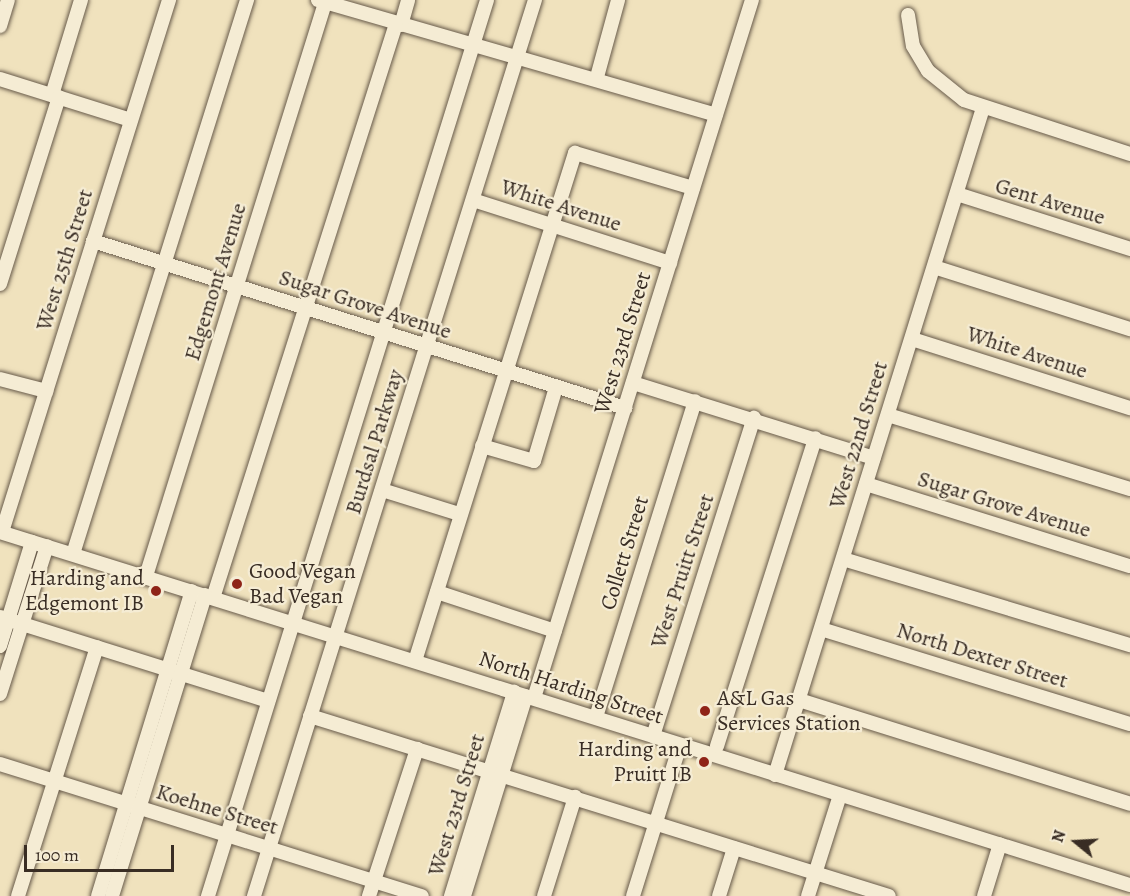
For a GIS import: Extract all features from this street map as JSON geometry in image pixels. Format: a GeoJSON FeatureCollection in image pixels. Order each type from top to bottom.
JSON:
{"type":"FeatureCollection","features":[{"type":"Feature","properties":{"kind":"street"},"geometry":{"type":"LineString","coordinates":[[0,26],[8,0]]}},
{"type":"Feature","properties":{"kind":"street"},"geometry":{"type":"LineString","coordinates":[[0,284],[81,0]]}},
{"type":"Feature","properties":{"kind":"street","name":"West 25th Street"},"geometry":{"type":"LineString","coordinates":[[1,532],[169,0]]}},
{"type":"Feature","properties":{"kind":"street"},"geometry":{"type":"LineString","coordinates":[[73,554],[248,0]]}},
{"type":"Feature","properties":{"kind":"street"},"geometry":{"type":"LineString","coordinates":[[98,896],[125,804],[204,595],[305,308],[408,0]]}},
{"type":"Feature","properties":{"kind":"street","name":"Burdsal Parkway"},"geometry":{"type":"LineString","coordinates":[[208,896],[487,0]]}},
{"type":"Feature","properties":{"kind":"street","name":"Burdsal Parkway"},"geometry":{"type":"LineString","coordinates":[[254,896],[535,0]]}},
{"type":"Feature","properties":{"kind":"street"},"geometry":{"type":"LineString","coordinates":[[597,77],[618,0]]}},
{"type":"Feature","properties":{"kind":"street","name":"West 23rd Street"},"geometry":{"type":"LineString","coordinates":[[451,896],[525,695],[555,631],[752,0]]}},
{"type":"Feature","properties":{"kind":"street"},"geometry":{"type":"LineString","coordinates":[[323,1],[516,61],[597,77],[716,115]]}},
{"type":"Feature","properties":{"kind":"street","name":"Edgemont Avenue"},"geometry":{"type":"LineString","coordinates":[[146,576],[323,1]]}},
{"type":"Feature","properties":{"kind":"street"},"geometry":{"type":"LineString","coordinates":[[908,15],[913,46],[928,71],[964,100],[1130,154]]}},
{"type":"Feature","properties":{"kind":"street"},"geometry":{"type":"LineString","coordinates":[[0,79],[131,120]]}},
{"type":"Feature","properties":{"kind":"street","name":"West 22nd Street"},"geometry":{"type":"LineString","coordinates":[[775,775],[983,108]]}},
{"type":"Feature","properties":{"kind":"street"},"geometry":{"type":"LineString","coordinates":[[415,661],[459,514],[575,153],[693,188]]}},
{"type":"Feature","properties":{"kind":"street","name":"Gent Avenue"},"geometry":{"type":"LineString","coordinates":[[957,194],[1130,249]]}},
{"type":"Feature","properties":{"kind":"street","name":"White Avenue"},"geometry":{"type":"LineString","coordinates":[[473,200],[670,263]]}},
{"type":"Feature","properties":{"kind":"street","name":"Sugar Grove Avenue"},"geometry":{"type":"LineString","coordinates":[[93,241],[625,408]]}},
{"type":"Feature","properties":{"kind":"street"},"geometry":{"type":"LineString","coordinates":[[934,267],[1130,329]]}},
{"type":"Feature","properties":{"kind":"street","name":"White Avenue"},"geometry":{"type":"LineString","coordinates":[[912,339],[1130,408]]}},
{"type":"Feature","properties":{"kind":"street"},"geometry":{"type":"LineString","coordinates":[[0,379],[46,391]]}},
{"type":"Feature","properties":{"kind":"street"},"geometry":{"type":"LineString","coordinates":[[633,383],[754,418],[874,458]]}},
{"type":"Feature","properties":{"kind":"street"},"geometry":{"type":"LineString","coordinates":[[482,446],[534,461],[556,387]]}},
{"type":"Feature","properties":{"kind":"street","name":"Collett Street"},"geometry":{"type":"LineString","coordinates":[[596,717],[695,401]]}},
{"type":"Feature","properties":{"kind":"street"},"geometry":{"type":"LineString","coordinates":[[888,415],[1130,489]]}},
{"type":"Feature","properties":{"kind":"street","name":"West Pruitt Street"},"geometry":{"type":"LineString","coordinates":[[652,736],[754,418]]}},
{"type":"Feature","properties":{"kind":"street"},"geometry":{"type":"LineString","coordinates":[[717,746],[815,438]]}},
{"type":"Feature","properties":{"kind":"street","name":"Sugar Grove Avenue"},"geometry":{"type":"LineString","coordinates":[[866,484],[1130,566]]}},
{"type":"Feature","properties":{"kind":"street"},"geometry":{"type":"LineString","coordinates":[[382,490],[459,514]]}},
{"type":"Feature","properties":{"kind":"street","name":"North Harding Street"},"geometry":{"type":"LineString","coordinates":[[1,532],[1130,885]]}},
{"type":"Feature","properties":{"kind":"street"},"geometry":{"type":"LineString","coordinates":[[0,646],[4,618],[32,542]]}},
{"type":"Feature","properties":{"kind":"street"},"geometry":{"type":"LineString","coordinates":[[0,693],[47,546]]}},
{"type":"Feature","properties":{"kind":"street"},"geometry":{"type":"LineString","coordinates":[[843,559],[1130,645]]}},
{"type":"Feature","properties":{"kind":"street"},"geometry":{"type":"LineString","coordinates":[[436,592],[555,631]]}},
{"type":"Feature","properties":{"kind":"street"},"geometry":{"type":"LineString","coordinates":[[4,618],[268,701]]}},
{"type":"Feature","properties":{"kind":"street","name":"North Dexter Street"},"geometry":{"type":"LineString","coordinates":[[821,629],[1130,724]]}},
{"type":"Feature","properties":{"kind":"street"},"geometry":{"type":"LineString","coordinates":[[18,896],[97,647]]}},
{"type":"Feature","properties":{"kind":"street"},"geometry":{"type":"LineString","coordinates":[[112,896],[139,808],[174,672]]}},
{"type":"Feature","properties":{"kind":"street"},"geometry":{"type":"LineString","coordinates":[[799,700],[1130,804]]}},
{"type":"Feature","properties":{"kind":"street"},"geometry":{"type":"LineString","coordinates":[[310,716],[889,896]]}},
{"type":"Feature","properties":{"kind":"street"},"geometry":{"type":"LineString","coordinates":[[633,896],[680,745]]}},
{"type":"Feature","properties":{"kind":"street"},"geometry":{"type":"LineString","coordinates":[[369,896],[417,749]]}},
{"type":"Feature","properties":{"kind":"street","name":"Koehne Street"},"geometry":{"type":"LineString","coordinates":[[0,764],[422,896]]}},
{"type":"Feature","properties":{"kind":"street","name":"West 23rd Street"},"geometry":{"type":"LineString","coordinates":[[464,896],[495,774]]}},
{"type":"Feature","properties":{"kind":"street"},"geometry":{"type":"LineString","coordinates":[[808,896],[840,795]]}},
{"type":"Feature","properties":{"kind":"street"},"geometry":{"type":"LineString","coordinates":[[544,896],[575,797]]}},
{"type":"Feature","properties":{"kind":"street"},"geometry":{"type":"LineString","coordinates":[[984,896],[1000,844]]}},
{"type":"Feature","properties":{"kind":"street"},"geometry":{"type":"LineString","coordinates":[[719,896],[734,848]]}},
{"type":"Feature","properties":{"kind":"place","name":"Good Vegan Bad Vegan"},"geometry":{"type":"Point","coordinates":[237,584]}},
{"type":"Feature","properties":{"kind":"place","name":"Harding and Edgemont IB"},"geometry":{"type":"Point","coordinates":[156,591]}},
{"type":"Feature","properties":{"kind":"place","name":"A&L Gas Services Station"},"geometry":{"type":"Point","coordinates":[705,711]}},
{"type":"Feature","properties":{"kind":"place","name":"Harding and Pruitt IB"},"geometry":{"type":"Point","coordinates":[704,762]}}]}
